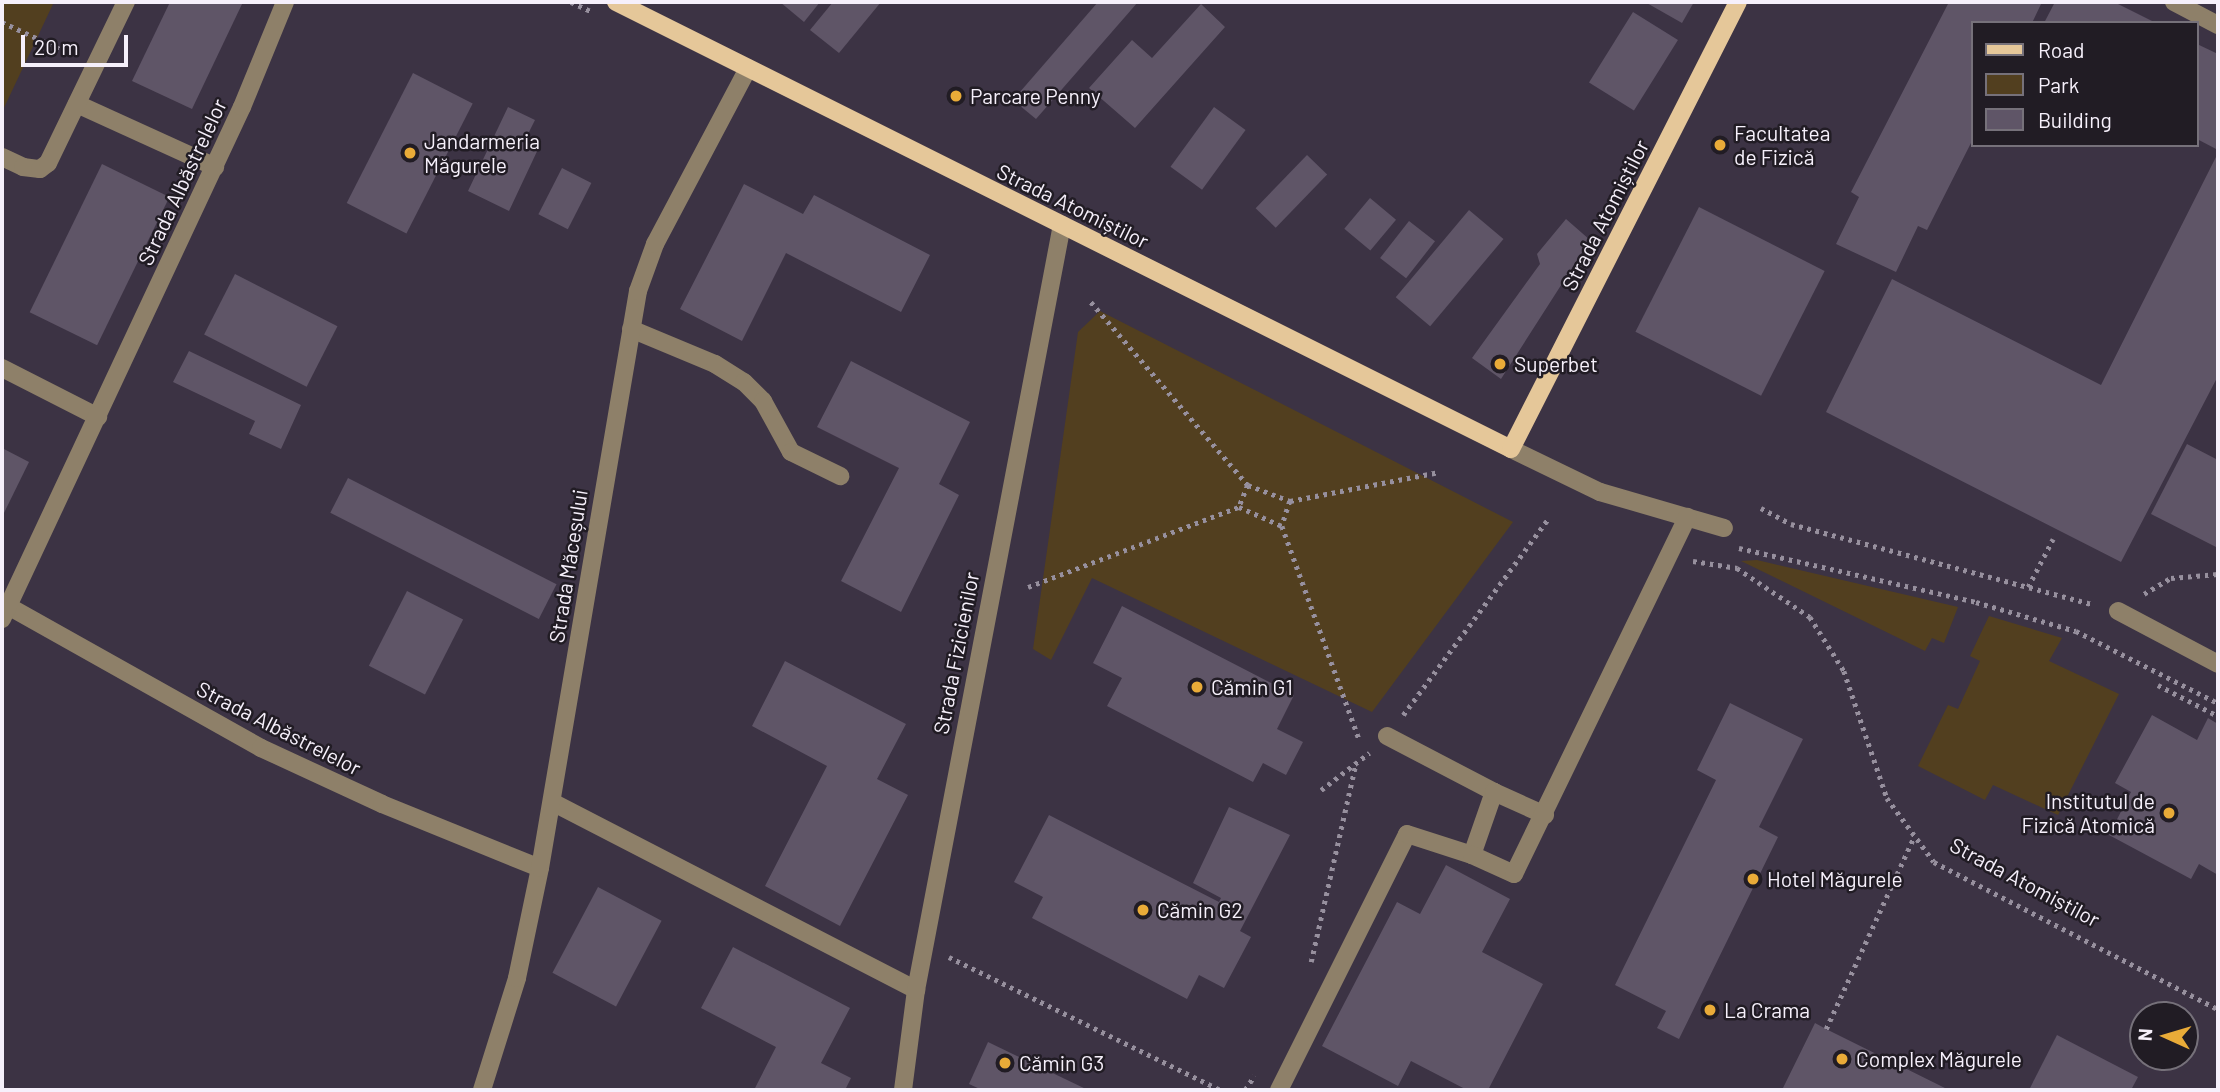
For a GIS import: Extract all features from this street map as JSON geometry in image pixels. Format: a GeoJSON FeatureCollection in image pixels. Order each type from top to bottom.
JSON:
{"type":"FeatureCollection","features":[{"type":"Feature","properties":{"kind":"main road","name":"Strada Atomiștilor"},"geometry":{"type":"LineString","coordinates":[[616,2],[1511,449],[1738,2]]}},
{"type":"Feature","properties":{"kind":"street"},"geometry":{"type":"LineString","coordinates":[[2,157],[23,167],[40,169],[48,163],[126,2]]}},
{"type":"Feature","properties":{"kind":"street","name":"Strada Albăstrelelor"},"geometry":{"type":"LineString","coordinates":[[285,2],[215,167],[5,612],[261,748],[382,804],[540,868]]}},
{"type":"Feature","properties":{"kind":"street"},"geometry":{"type":"LineString","coordinates":[[2174,2],[2218,24]]}},
{"type":"Feature","properties":{"kind":"street","name":"Strada Măceșului"},"geometry":{"type":"LineString","coordinates":[[482,1090],[517,978],[540,868],[631,329],[655,244],[748,68]]}},
{"type":"Feature","properties":{"kind":"street"},"geometry":{"type":"LineString","coordinates":[[77,104],[215,167]]}},
{"type":"Feature","properties":{"kind":"street","name":"Strada Fizicienilor"},"geometry":{"type":"LineString","coordinates":[[903,1090],[916,990],[1062,225]]}},
{"type":"Feature","properties":{"kind":"street"},"geometry":{"type":"LineString","coordinates":[[631,329],[715,364],[744,382],[763,401],[791,452],[840,476]]}},
{"type":"Feature","properties":{"kind":"street"},"geometry":{"type":"LineString","coordinates":[[2,368],[98,417]]}},
{"type":"Feature","properties":{"kind":"street","name":"Strada Atomiștilor"},"geometry":{"type":"LineString","coordinates":[[1511,449],[1600,492],[1724,528]]}},
{"type":"Feature","properties":{"kind":"street"},"geometry":{"type":"LineString","coordinates":[[1279,1090],[1407,834],[1472,855],[1514,874],[1545,815],[1687,517]]}},
{"type":"Feature","properties":{"kind":"street"},"geometry":{"type":"LineString","coordinates":[[2118,611],[2218,664]]}},
{"type":"Feature","properties":{"kind":"street"},"geometry":{"type":"LineString","coordinates":[[1387,736],[1494,792],[1545,815]]}},
{"type":"Feature","properties":{"kind":"street"},"geometry":{"type":"LineString","coordinates":[[1472,855],[1494,792]]}},
{"type":"Feature","properties":{"kind":"street"},"geometry":{"type":"LineString","coordinates":[[552,802],[916,990]]}},
{"type":"Feature","properties":{"kind":"path"},"geometry":{"type":"LineString","coordinates":[[2,22],[96,66]]}},
{"type":"Feature","properties":{"kind":"path"},"geometry":{"type":"LineString","coordinates":[[1090,302],[1248,485],[1290,501],[1439,472]]}},
{"type":"Feature","properties":{"kind":"path"},"geometry":{"type":"LineString","coordinates":[[1239,507],[1248,485]]}},
{"type":"Feature","properties":{"kind":"path"},"geometry":{"type":"LineString","coordinates":[[1290,501],[1282,526],[1366,756]]}},
{"type":"Feature","properties":{"kind":"path"},"geometry":{"type":"LineString","coordinates":[[1028,587],[1239,507],[1282,526]]}},
{"type":"Feature","properties":{"kind":"path"},"geometry":{"type":"LineString","coordinates":[[1761,508],[1791,524],[2118,611],[2171,578],[2218,574]]}},
{"type":"Feature","properties":{"kind":"path"},"geometry":{"type":"LineString","coordinates":[[1321,790],[1356,765],[1387,736],[1548,519]]}},
{"type":"Feature","properties":{"kind":"path"},"geometry":{"type":"LineString","coordinates":[[2028,587],[2053,539]]}},
{"type":"Feature","properties":{"kind":"path","name":"Strada Atomiștilor"},"geometry":{"type":"LineString","coordinates":[[1668,556],[1737,568],[1810,617],[1844,671],[1887,798],[1934,862],[2218,1009]]}},
{"type":"Feature","properties":{"kind":"path"},"geometry":{"type":"LineString","coordinates":[[2158,685],[2218,716]]}},
{"type":"Feature","properties":{"kind":"path"},"geometry":{"type":"LineString","coordinates":[[1309,969],[1356,765]]}},
{"type":"Feature","properties":{"kind":"path"},"geometry":{"type":"LineString","coordinates":[[1826,1028],[1914,837]]}},
{"type":"Feature","properties":{"kind":"path"},"geometry":{"type":"LineString","coordinates":[[925,945],[1221,1090]]}},
{"type":"Feature","properties":{"kind":"green space"},"geometry":{"type":"Polygon","coordinates":[[[2,2],[54,2],[2,112],[2,2]]]}},
{"type":"Feature","properties":{"kind":"green space"},"geometry":{"type":"Polygon","coordinates":[[[1100,311],[1513,522],[1372,712],[1092,578],[1051,660],[1033,649],[1078,332],[1100,311]]]}},
{"type":"Feature","properties":{"kind":"green space"},"geometry":{"type":"Polygon","coordinates":[[[1757,560],[1958,607],[1944,643],[1932,638],[1925,651],[1741,561],[1757,560]]]}},
{"type":"Feature","properties":{"kind":"green space"},"geometry":{"type":"Polygon","coordinates":[[[1989,616],[2062,638],[2049,661],[2119,694],[2058,815],[1993,785],[1985,800],[1918,766],[1948,705],[1958,709],[1980,661],[1970,656],[1989,616]]]}},
{"type":"Feature","properties":{"kind":"building"},"geometry":{"type":"Polygon","coordinates":[[[170,2],[243,2],[192,109],[132,81],[170,2]]]}},
{"type":"Feature","properties":{"kind":"building"},"geometry":{"type":"Polygon","coordinates":[[[780,2],[820,2],[804,22],[780,2]]]}},
{"type":"Feature","properties":{"kind":"building"},"geometry":{"type":"Polygon","coordinates":[[[833,2],[881,2],[839,53],[810,30],[833,2]]]}},
{"type":"Feature","properties":{"kind":"building"},"geometry":{"type":"Polygon","coordinates":[[[1098,2],[1138,2],[1036,119],[1013,100],[1098,2]]]}},
{"type":"Feature","properties":{"kind":"building"},"geometry":{"type":"Polygon","coordinates":[[[1645,2],[1694,2],[1682,23],[1645,2]]]}},
{"type":"Feature","properties":{"kind":"building"},"geometry":{"type":"Polygon","coordinates":[[[1949,2],[2042,2],[2033,21],[1972,21],[1972,141],[1927,230],[1918,226],[1896,272],[1836,244],[1859,197],[1851,192],[1949,2]]]}},
{"type":"Feature","properties":{"kind":"building"},"geometry":{"type":"Polygon","coordinates":[[[2055,2],[2114,2],[2152,21],[2045,21],[2055,2]]]}},
{"type":"Feature","properties":{"kind":"building"},"geometry":{"type":"Polygon","coordinates":[[[1201,4],[1225,27],[1135,128],[1089,88],[1132,40],[1152,58],[1201,4]]]}},
{"type":"Feature","properties":{"kind":"building"},"geometry":{"type":"Polygon","coordinates":[[[1633,12],[1678,40],[1634,110],[1589,82],[1633,12]]]}},
{"type":"Feature","properties":{"kind":"building"},"geometry":{"type":"Polygon","coordinates":[[[2199,45],[2218,54],[2218,150],[2199,140],[2199,45]]]}},
{"type":"Feature","properties":{"kind":"building","name":"Jandarmeria Măgurele"},"geometry":{"type":"Polygon","coordinates":[[[413,73],[473,103],[406,234],[347,203],[413,73]]]}},
{"type":"Feature","properties":{"kind":"building"},"geometry":{"type":"Polygon","coordinates":[[[508,107],[535,120],[526,138],[540,145],[509,211],[468,191],[508,107]]]}},
{"type":"Feature","properties":{"kind":"building"},"geometry":{"type":"Polygon","coordinates":[[[1214,107],[1246,130],[1202,190],[1171,167],[1214,107]]]}},
{"type":"Feature","properties":{"kind":"building"},"geometry":{"type":"Polygon","coordinates":[[[2218,153],[2218,376],[2121,562],[1826,412],[1892,279],[2101,385],[2218,153]]]}},
{"type":"Feature","properties":{"kind":"building"},"geometry":{"type":"Polygon","coordinates":[[[1307,155],[1327,174],[1276,228],[1256,208],[1307,155]]]}},
{"type":"Feature","properties":{"kind":"building"},"geometry":{"type":"Polygon","coordinates":[[[102,164],[169,197],[97,345],[30,312],[102,164]]]}},
{"type":"Feature","properties":{"kind":"building"},"geometry":{"type":"Polygon","coordinates":[[[562,168],[591,183],[568,229],[538,214],[562,168]]]}},
{"type":"Feature","properties":{"kind":"building"},"geometry":{"type":"Polygon","coordinates":[[[744,184],[803,214],[814,195],[930,255],[901,312],[786,253],[742,341],[680,309],[744,184]]]}},
{"type":"Feature","properties":{"kind":"building"},"geometry":{"type":"Polygon","coordinates":[[[1370,198],[1396,220],[1370,250],[1344,229],[1370,198]]]}},
{"type":"Feature","properties":{"kind":"building"},"geometry":{"type":"Polygon","coordinates":[[[1699,207],[1825,271],[1761,396],[1635,332],[1699,207]]]}},
{"type":"Feature","properties":{"kind":"building"},"geometry":{"type":"Polygon","coordinates":[[[1469,210],[1503,239],[1430,326],[1396,297],[1469,210]]]}},
{"type":"Feature","properties":{"kind":"building"},"geometry":{"type":"Polygon","coordinates":[[[1566,219],[1590,240],[1501,379],[1472,358],[1540,264],[1537,254],[1566,219]]]}},
{"type":"Feature","properties":{"kind":"building"},"geometry":{"type":"Polygon","coordinates":[[[1409,221],[1435,241],[1406,278],[1380,258],[1409,221]]]}},
{"type":"Feature","properties":{"kind":"building"},"geometry":{"type":"Polygon","coordinates":[[[235,274],[337,326],[307,387],[204,335],[235,274]]]}},
{"type":"Feature","properties":{"kind":"building"},"geometry":{"type":"Polygon","coordinates":[[[189,351],[301,405],[281,449],[249,434],[255,421],[173,382],[189,351]]]}},
{"type":"Feature","properties":{"kind":"building"},"geometry":{"type":"Polygon","coordinates":[[[851,361],[970,422],[939,484],[959,495],[901,612],[841,581],[899,468],[817,427],[851,361]]]}},
{"type":"Feature","properties":{"kind":"building"},"geometry":{"type":"Polygon","coordinates":[[[2187,444],[2218,460],[2218,548],[2151,514],[2187,444]]]}},
{"type":"Feature","properties":{"kind":"building"},"geometry":{"type":"Polygon","coordinates":[[[2,448],[29,462],[2,517],[2,448]]]}},
{"type":"Feature","properties":{"kind":"building"},"geometry":{"type":"Polygon","coordinates":[[[348,478],[556,584],[539,619],[330,513],[348,478]]]}},
{"type":"Feature","properties":{"kind":"building"},"geometry":{"type":"Polygon","coordinates":[[[407,591],[463,620],[425,694],[369,666],[407,591]]]}},
{"type":"Feature","properties":{"kind":"building","name":"Cămin G1"},"geometry":{"type":"Polygon","coordinates":[[[1122,606],[1294,695],[1277,729],[1303,742],[1286,775],[1263,763],[1253,782],[1107,706],[1122,678],[1093,663],[1122,606]]]}},
{"type":"Feature","properties":{"kind":"building"},"geometry":{"type":"Polygon","coordinates":[[[785,661],[906,724],[877,779],[908,795],[840,926],[765,886],[827,766],[752,726],[785,661]]]}},
{"type":"Feature","properties":{"kind":"building"},"geometry":{"type":"Polygon","coordinates":[[[1730,703],[1803,739],[1759,827],[1778,837],[1679,1039],[1657,1028],[1666,1011],[1615,985],[1716,780],[1697,770],[1730,703]]]}},
{"type":"Feature","properties":{"kind":"building","name":"Institutul de Fizică Atomică"},"geometry":{"type":"Polygon","coordinates":[[[2152,715],[2197,740],[2208,718],[2218,724],[2218,875],[2199,864],[2191,879],[2109,835],[2131,792],[2115,783],[2152,715]]]}},
{"type":"Feature","properties":{"kind":"building","name":"Cămin G2"},"geometry":{"type":"Polygon","coordinates":[[[1229,807],[1290,835],[1240,931],[1251,937],[1224,988],[1199,975],[1187,999],[1032,918],[1043,897],[1014,882],[1049,815],[1219,902],[1221,898],[1193,883],[1229,807]]]}},
{"type":"Feature","properties":{"kind":"building"},"geometry":{"type":"Polygon","coordinates":[[[1446,865],[1510,899],[1482,952],[1543,984],[1488,1090],[1467,1090],[1411,1061],[1398,1086],[1322,1046],[1397,902],[1420,914],[1446,865]]]}},
{"type":"Feature","properties":{"kind":"building"},"geometry":{"type":"Polygon","coordinates":[[[598,887],[662,921],[616,1006],[552,973],[598,887]]]}},
{"type":"Feature","properties":{"kind":"building"},"geometry":{"type":"Polygon","coordinates":[[[733,947],[850,1008],[821,1063],[851,1078],[845,1090],[754,1090],[776,1047],[701,1008],[733,947]]]}},
{"type":"Feature","properties":{"kind":"building","name":"Complex Măgurele"},"geometry":{"type":"Polygon","coordinates":[[[1815,1023],[1826,1029],[1949,1090],[1782,1090],[1815,1023]]]}},
{"type":"Feature","properties":{"kind":"building"},"geometry":{"type":"Polygon","coordinates":[[[2057,1035],[2138,1077],[2131,1090],[2029,1090],[2057,1035]]]}},
{"type":"Feature","properties":{"kind":"building","name":"Cămin G3"},"geometry":{"type":"Polygon","coordinates":[[[988,1042],[1088,1090],[982,1090],[969,1084],[988,1042]]]}},
{"type":"Feature","properties":{"kind":"place","name":"Parcare Penny"},"geometry":{"type":"Point","coordinates":[956,96]}},
{"type":"Feature","properties":{"kind":"place","name":"Facultatea de Fizică"},"geometry":{"type":"Point","coordinates":[1720,145]}},
{"type":"Feature","properties":{"kind":"place","name":"Jandarmeria Măgurele"},"geometry":{"type":"Point","coordinates":[410,153]}},
{"type":"Feature","properties":{"kind":"place","name":"Superbet"},"geometry":{"type":"Point","coordinates":[1500,364]}},
{"type":"Feature","properties":{"kind":"place","name":"Cămin G1"},"geometry":{"type":"Point","coordinates":[1197,687]}},
{"type":"Feature","properties":{"kind":"place","name":"Institutul de Fizică Atomică"},"geometry":{"type":"Point","coordinates":[2169,813]}},
{"type":"Feature","properties":{"kind":"place","name":"Hotel Măgurele"},"geometry":{"type":"Point","coordinates":[1753,879]}},
{"type":"Feature","properties":{"kind":"place","name":"Cămin G2"},"geometry":{"type":"Point","coordinates":[1143,910]}},
{"type":"Feature","properties":{"kind":"place","name":"La Crama"},"geometry":{"type":"Point","coordinates":[1710,1010]}},
{"type":"Feature","properties":{"kind":"place","name":"Complex Măgurele"},"geometry":{"type":"Point","coordinates":[1842,1059]}},
{"type":"Feature","properties":{"kind":"place","name":"Cămin G3"},"geometry":{"type":"Point","coordinates":[1005,1063]}}]}
